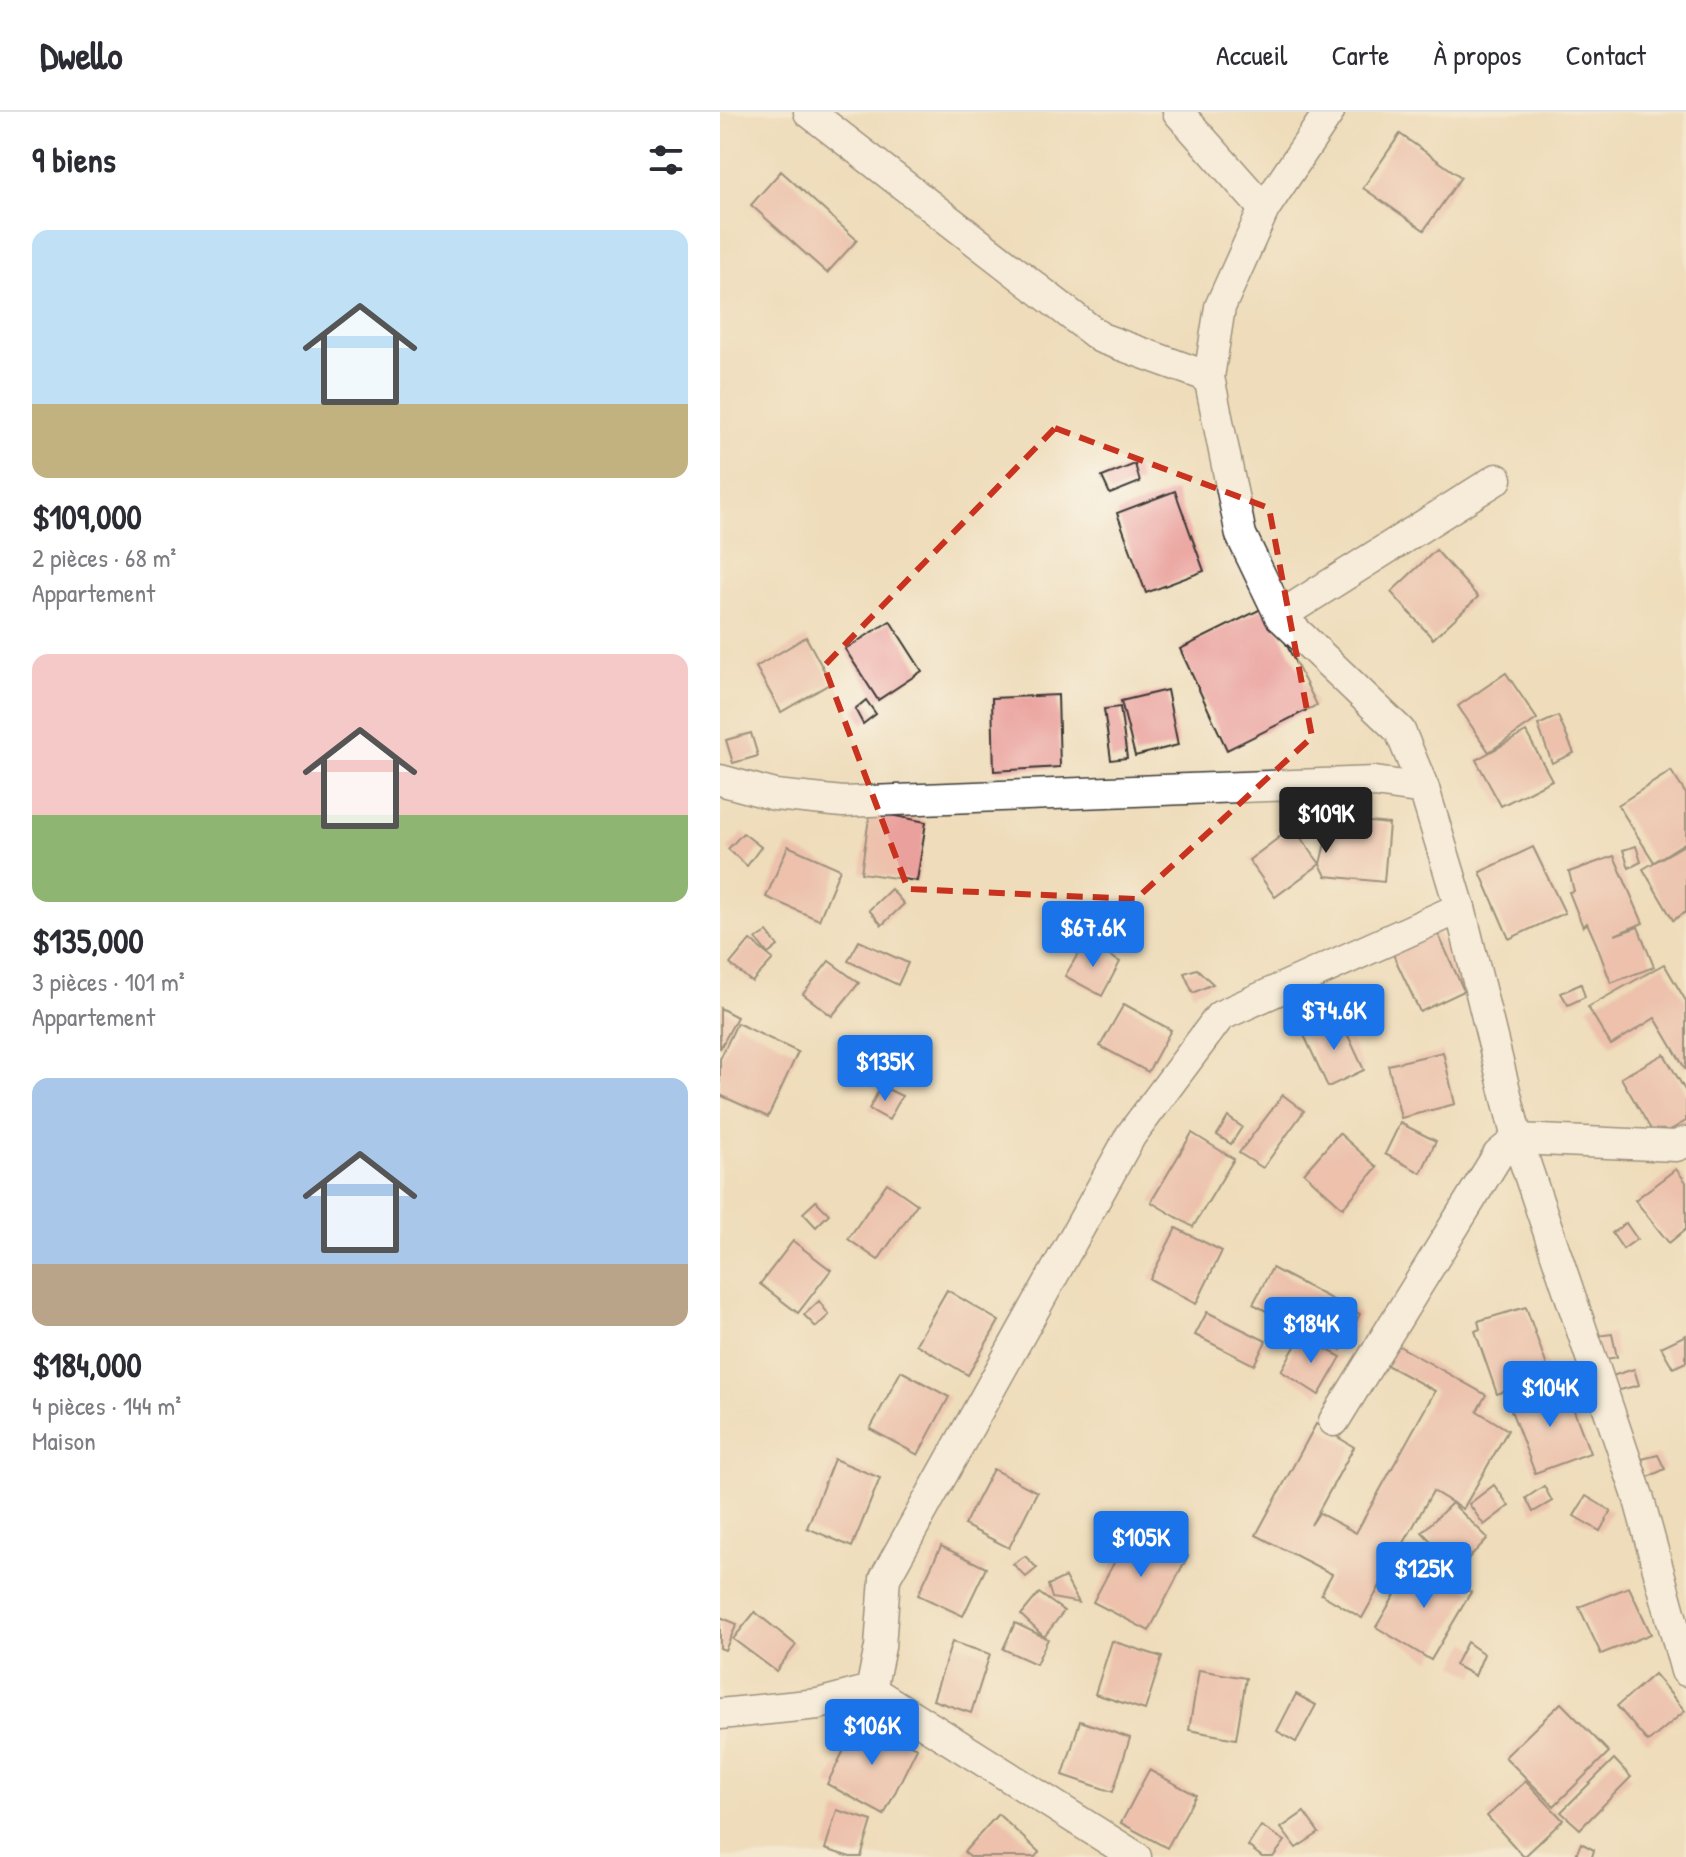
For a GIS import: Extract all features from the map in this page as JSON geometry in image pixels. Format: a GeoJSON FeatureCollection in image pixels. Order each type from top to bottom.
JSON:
{"type":"FeatureCollection","features":[{"type":"Feature","properties":{"kind":"street"},"geometry":{"type":"LineString","coordinates":[[809,112],[1101,338],[1209,377]]}},
{"type":"Feature","properties":{"kind":"street"},"geometry":{"type":"LineString","coordinates":[[1178,112],[1264,209]]}},
{"type":"Feature","properties":{"kind":"street"},"geometry":{"type":"LineString","coordinates":[[1329,112],[1264,209],[1220,307],[1209,377],[1241,535],[1280,616],[1400,731],[1424,789],[1460,908],[1517,1139],[1638,1496],[1686,1671]]}},
{"type":"Feature","properties":{"kind":"street"},"geometry":{"type":"LineString","coordinates":[[1280,616],[1497,479]]}},
{"type":"Feature","properties":{"kind":"street"},"geometry":{"type":"LineString","coordinates":[[720,780],[775,795],[843,802],[1375,782],[1424,789]]}},
{"type":"Feature","properties":{"kind":"street"},"geometry":{"type":"LineString","coordinates":[[871,1690],[880,1647],[885,1578],[1131,1135],[1220,1016],[1460,908]]}},
{"type":"Feature","properties":{"kind":"street"},"geometry":{"type":"LineString","coordinates":[[1334,1421],[1498,1155],[1517,1139],[1676,1146],[1686,1142]]}},
{"type":"Feature","properties":{"kind":"street"},"geometry":{"type":"LineString","coordinates":[[720,1714],[818,1704],[871,1690],[1136,1857]]}},
{"type":"Feature","properties":{"kind":"highlighted area"},"geometry":{"type":"Polygon","coordinates":[[[1055,428],[1269,508],[1312,737],[1136,899],[908,889],[824,666],[1055,428]]]}},
{"type":"Feature","properties":{"kind":"building"},"geometry":{"type":"Polygon","coordinates":[[[1400,134],[1461,177],[1424,230],[1363,188],[1400,134]]]}},
{"type":"Feature","properties":{"kind":"building"},"geometry":{"type":"Polygon","coordinates":[[[781,171],[857,240],[827,273],[751,205],[781,171]]]}},
{"type":"Feature","properties":{"kind":"building"},"geometry":{"type":"Polygon","coordinates":[[[1135,464],[1140,482],[1110,494],[1102,477],[1135,464]]]}},
{"type":"Feature","properties":{"kind":"building"},"geometry":{"type":"Polygon","coordinates":[[[1175,491],[1204,571],[1146,593],[1117,513],[1175,491]]]}},
{"type":"Feature","properties":{"kind":"building"},"geometry":{"type":"Polygon","coordinates":[[[1436,550],[1478,597],[1433,639],[1391,592],[1436,550]]]}},
{"type":"Feature","properties":{"kind":"building"},"geometry":{"type":"Polygon","coordinates":[[[1267,606],[1317,705],[1227,750],[1180,649],[1267,606]]]}},
{"type":"Feature","properties":{"kind":"building"},"geometry":{"type":"Polygon","coordinates":[[[890,621],[922,671],[878,700],[845,649],[890,621]]]}},
{"type":"Feature","properties":{"kind":"building"},"geometry":{"type":"Polygon","coordinates":[[[806,637],[831,683],[781,712],[756,667],[806,637]]]}},
{"type":"Feature","properties":{"kind":"building"},"geometry":{"type":"Polygon","coordinates":[[[1506,673],[1537,719],[1489,752],[1458,706],[1506,673]]]}},
{"type":"Feature","properties":{"kind":"building"},"geometry":{"type":"Polygon","coordinates":[[[1167,690],[1178,745],[1135,756],[1121,701],[1167,690]]]}},
{"type":"Feature","properties":{"kind":"building"},"geometry":{"type":"Polygon","coordinates":[[[1058,695],[1060,767],[994,771],[992,698],[1058,695]]]}},
{"type":"Feature","properties":{"kind":"building"},"geometry":{"type":"Polygon","coordinates":[[[866,700],[876,714],[863,724],[855,709],[866,700]]]}},
{"type":"Feature","properties":{"kind":"building"},"geometry":{"type":"Polygon","coordinates":[[[1120,707],[1127,758],[1111,760],[1104,709],[1120,707]]]}},
{"type":"Feature","properties":{"kind":"building"},"geometry":{"type":"Polygon","coordinates":[[[1558,716],[1574,753],[1552,763],[1538,725],[1558,716]]]}},
{"type":"Feature","properties":{"kind":"building"},"geometry":{"type":"Polygon","coordinates":[[[1526,732],[1552,780],[1501,806],[1476,760],[1526,732]]]}},
{"type":"Feature","properties":{"kind":"building"},"geometry":{"type":"Polygon","coordinates":[[[751,733],[758,756],[733,763],[726,740],[751,733]]]}},
{"type":"Feature","properties":{"kind":"building"},"geometry":{"type":"Polygon","coordinates":[[[1671,771],[1686,794],[1686,842],[1654,862],[1618,805],[1671,771]]]}},
{"type":"Feature","properties":{"kind":"building"},"geometry":{"type":"Polygon","coordinates":[[[870,811],[926,822],[917,881],[861,873],[870,811]]]}},
{"type":"Feature","properties":{"kind":"building"},"geometry":{"type":"Polygon","coordinates":[[[1331,818],[1389,824],[1384,882],[1326,876],[1320,864],[1331,818]]]}},
{"type":"Feature","properties":{"kind":"building"},"geometry":{"type":"Polygon","coordinates":[[[1293,827],[1320,864],[1275,897],[1249,860],[1293,827]]]}},
{"type":"Feature","properties":{"kind":"building"},"geometry":{"type":"Polygon","coordinates":[[[743,833],[761,847],[747,866],[728,849],[743,833]]]}},
{"type":"Feature","properties":{"kind":"building"},"geometry":{"type":"Polygon","coordinates":[[[1686,844],[1686,912],[1673,920],[1643,869],[1686,844]]]}},
{"type":"Feature","properties":{"kind":"building"},"geometry":{"type":"Polygon","coordinates":[[[788,846],[840,869],[819,920],[766,897],[788,846]]]}},
{"type":"Feature","properties":{"kind":"building"},"geometry":{"type":"Polygon","coordinates":[[[1636,846],[1641,862],[1629,868],[1623,850],[1636,846]]]}},
{"type":"Feature","properties":{"kind":"building"},"geometry":{"type":"Polygon","coordinates":[[[1533,847],[1565,913],[1509,939],[1480,872],[1533,847]]]}},
{"type":"Feature","properties":{"kind":"building"},"geometry":{"type":"Polygon","coordinates":[[[1614,856],[1643,923],[1615,935],[1638,927],[1654,967],[1611,983],[1587,923],[1583,927],[1569,892],[1574,891],[1569,872],[1614,856]]]}},
{"type":"Feature","properties":{"kind":"building"},"geometry":{"type":"Polygon","coordinates":[[[891,889],[904,904],[882,925],[869,910],[891,889]]]}},
{"type":"Feature","properties":{"kind":"building"},"geometry":{"type":"Polygon","coordinates":[[[1435,927],[1464,991],[1420,1012],[1390,948],[1435,927]]]}},
{"type":"Feature","properties":{"kind":"building"},"geometry":{"type":"Polygon","coordinates":[[[767,932],[778,946],[768,954],[756,939],[767,932]]]}},
{"type":"Feature","properties":{"kind":"building"},"geometry":{"type":"Polygon","coordinates":[[[750,940],[773,959],[752,982],[730,964],[750,940]]]}},
{"type":"Feature","properties":{"kind":"building"},"geometry":{"type":"Polygon","coordinates":[[[859,941],[908,963],[898,985],[848,961],[859,941]]]}},
{"type":"Feature","properties":{"kind":"building"},"geometry":{"type":"Polygon","coordinates":[[[1085,942],[1120,962],[1102,996],[1065,976],[1085,942]]]}},
{"type":"Feature","properties":{"kind":"building"},"geometry":{"type":"Polygon","coordinates":[[[829,961],[859,983],[832,1016],[803,994],[829,961]]]}},
{"type":"Feature","properties":{"kind":"building"},"geometry":{"type":"Polygon","coordinates":[[[1664,964],[1686,1001],[1686,1070],[1655,1018],[1611,1045],[1588,1007],[1664,964]]]}},
{"type":"Feature","properties":{"kind":"building"},"geometry":{"type":"Polygon","coordinates":[[[1197,969],[1213,984],[1193,993],[1184,973],[1197,969]]]}},
{"type":"Feature","properties":{"kind":"building"},"geometry":{"type":"Polygon","coordinates":[[[1581,984],[1585,997],[1568,1005],[1561,993],[1581,984]]]}},
{"type":"Feature","properties":{"kind":"building"},"geometry":{"type":"Polygon","coordinates":[[[1124,1004],[1171,1030],[1148,1072],[1100,1046],[1124,1004]]]}},
{"type":"Feature","properties":{"kind":"building"},"geometry":{"type":"Polygon","coordinates":[[[720,1008],[737,1017],[720,1049],[720,1008]]]}},
{"type":"Feature","properties":{"kind":"building"},"geometry":{"type":"Polygon","coordinates":[[[1339,1016],[1364,1070],[1328,1087],[1303,1033],[1339,1016]]]}},
{"type":"Feature","properties":{"kind":"building"},"geometry":{"type":"Polygon","coordinates":[[[737,1023],[798,1052],[768,1117],[720,1095],[720,1059],[737,1023]]]}},
{"type":"Feature","properties":{"kind":"building"},"geometry":{"type":"Polygon","coordinates":[[[1443,1052],[1455,1104],[1401,1118],[1388,1065],[1443,1052]]]}},
{"type":"Feature","properties":{"kind":"building"},"geometry":{"type":"Polygon","coordinates":[[[1664,1054],[1686,1092],[1686,1121],[1656,1138],[1621,1078],[1664,1054]]]}},
{"type":"Feature","properties":{"kind":"building"},"geometry":{"type":"Polygon","coordinates":[[[881,1086],[902,1096],[889,1120],[869,1109],[881,1086]]]}},
{"type":"Feature","properties":{"kind":"building"},"geometry":{"type":"Polygon","coordinates":[[[1283,1095],[1304,1111],[1263,1168],[1239,1153],[1283,1095]]]}},
{"type":"Feature","properties":{"kind":"building"},"geometry":{"type":"Polygon","coordinates":[[[1228,1117],[1242,1127],[1231,1144],[1217,1135],[1228,1117]]]}},
{"type":"Feature","properties":{"kind":"building"},"geometry":{"type":"Polygon","coordinates":[[[1400,1123],[1436,1141],[1421,1173],[1385,1154],[1400,1123]]]}},
{"type":"Feature","properties":{"kind":"building"},"geometry":{"type":"Polygon","coordinates":[[[1192,1133],[1234,1159],[1193,1227],[1151,1202],[1192,1133]]]}},
{"type":"Feature","properties":{"kind":"building"},"geometry":{"type":"Polygon","coordinates":[[[1339,1133],[1377,1167],[1343,1208],[1304,1173],[1339,1133]]]}},
{"type":"Feature","properties":{"kind":"building"},"geometry":{"type":"Polygon","coordinates":[[[1676,1169],[1686,1182],[1686,1229],[1669,1243],[1635,1200],[1676,1169]]]}},
{"type":"Feature","properties":{"kind":"building"},"geometry":{"type":"Polygon","coordinates":[[[887,1183],[917,1204],[878,1260],[848,1239],[887,1183]]]}},
{"type":"Feature","properties":{"kind":"building"},"geometry":{"type":"Polygon","coordinates":[[[816,1201],[829,1214],[816,1227],[803,1213],[816,1201]]]}},
{"type":"Feature","properties":{"kind":"building"},"geometry":{"type":"Polygon","coordinates":[[[1626,1223],[1637,1239],[1623,1249],[1612,1233],[1626,1223]]]}},
{"type":"Feature","properties":{"kind":"building"},"geometry":{"type":"Polygon","coordinates":[[[1176,1228],[1222,1251],[1196,1304],[1150,1279],[1176,1228]]]}},
{"type":"Feature","properties":{"kind":"building"},"geometry":{"type":"Polygon","coordinates":[[[793,1241],[831,1270],[798,1313],[760,1284],[793,1241]]]}},
{"type":"Feature","properties":{"kind":"building"},"geometry":{"type":"Polygon","coordinates":[[[1272,1268],[1360,1314],[1341,1350],[1253,1304],[1272,1268]]]}},
{"type":"Feature","properties":{"kind":"building"},"geometry":{"type":"Polygon","coordinates":[[[947,1290],[999,1321],[968,1375],[916,1344],[947,1290]]]}},
{"type":"Feature","properties":{"kind":"building"},"geometry":{"type":"Polygon","coordinates":[[[819,1301],[829,1315],[816,1327],[804,1315],[819,1301]]]}},
{"type":"Feature","properties":{"kind":"building"},"geometry":{"type":"Polygon","coordinates":[[[1526,1307],[1550,1375],[1497,1394],[1475,1331],[1480,1329],[1478,1321],[1526,1307]]]}},
{"type":"Feature","properties":{"kind":"building"},"geometry":{"type":"Polygon","coordinates":[[[1207,1312],[1266,1341],[1254,1365],[1195,1335],[1207,1312]]]}},
{"type":"Feature","properties":{"kind":"building"},"geometry":{"type":"Polygon","coordinates":[[[1612,1334],[1617,1357],[1601,1360],[1596,1336],[1612,1334]]]}},
{"type":"Feature","properties":{"kind":"building"},"geometry":{"type":"Polygon","coordinates":[[[1686,1335],[1686,1362],[1673,1368],[1661,1347],[1686,1335]]]}},
{"type":"Feature","properties":{"kind":"building"},"geometry":{"type":"Polygon","coordinates":[[[1301,1336],[1341,1357],[1319,1395],[1281,1371],[1301,1336]]]}},
{"type":"Feature","properties":{"kind":"building"},"geometry":{"type":"Polygon","coordinates":[[[1392,1342],[1486,1395],[1477,1411],[1508,1430],[1463,1509],[1433,1491],[1362,1618],[1321,1594],[1332,1574],[1256,1535],[1316,1424],[1354,1447],[1311,1525],[1319,1513],[1356,1533],[1435,1391],[1381,1362],[1392,1342]]]}},
{"type":"Feature","properties":{"kind":"building"},"geometry":{"type":"Polygon","coordinates":[[[1634,1369],[1639,1385],[1616,1391],[1612,1376],[1634,1369]]]}},
{"type":"Feature","properties":{"kind":"building"},"geometry":{"type":"Polygon","coordinates":[[[901,1371],[949,1397],[918,1455],[870,1429],[901,1371]]]}},
{"type":"Feature","properties":{"kind":"building"},"geometry":{"type":"Polygon","coordinates":[[[1564,1384],[1590,1453],[1535,1473],[1509,1405],[1564,1384]]]}},
{"type":"Feature","properties":{"kind":"building"},"geometry":{"type":"Polygon","coordinates":[[[1658,1455],[1665,1469],[1648,1477],[1642,1459],[1658,1455]]]}},
{"type":"Feature","properties":{"kind":"building"},"geometry":{"type":"Polygon","coordinates":[[[834,1459],[880,1478],[852,1547],[807,1528],[834,1459]]]}},
{"type":"Feature","properties":{"kind":"building"},"geometry":{"type":"Polygon","coordinates":[[[993,1469],[1037,1492],[1009,1548],[964,1525],[993,1469]]]}},
{"type":"Feature","properties":{"kind":"building"},"geometry":{"type":"Polygon","coordinates":[[[1494,1485],[1509,1506],[1484,1525],[1469,1504],[1494,1485]]]}},
{"type":"Feature","properties":{"kind":"building"},"geometry":{"type":"Polygon","coordinates":[[[1544,1486],[1552,1501],[1533,1512],[1526,1498],[1544,1486]]]}},
{"type":"Feature","properties":{"kind":"building"},"geometry":{"type":"Polygon","coordinates":[[[1586,1496],[1611,1511],[1600,1531],[1574,1516],[1586,1496]]]}},
{"type":"Feature","properties":{"kind":"building"},"geometry":{"type":"Polygon","coordinates":[[[1452,1503],[1488,1538],[1458,1569],[1422,1532],[1452,1503]]]}},
{"type":"Feature","properties":{"kind":"building"},"geometry":{"type":"Polygon","coordinates":[[[1133,1527],[1188,1556],[1149,1631],[1093,1602],[1133,1527]]]}},
{"type":"Feature","properties":{"kind":"building"},"geometry":{"type":"Polygon","coordinates":[[[941,1546],[986,1568],[963,1616],[918,1595],[941,1546]]]}},
{"type":"Feature","properties":{"kind":"building"},"geometry":{"type":"Polygon","coordinates":[[[1025,1556],[1037,1568],[1026,1577],[1013,1564],[1025,1556]]]}},
{"type":"Feature","properties":{"kind":"building"},"geometry":{"type":"Polygon","coordinates":[[[1416,1559],[1471,1592],[1431,1660],[1376,1627],[1416,1559]]]}},
{"type":"Feature","properties":{"kind":"building"},"geometry":{"type":"Polygon","coordinates":[[[1065,1577],[1079,1603],[1052,1598],[1048,1585],[1065,1577]]]}},
{"type":"Feature","properties":{"kind":"building"},"geometry":{"type":"Polygon","coordinates":[[[1629,1587],[1651,1634],[1601,1654],[1579,1607],[1629,1587]]]}},
{"type":"Feature","properties":{"kind":"building"},"geometry":{"type":"Polygon","coordinates":[[[1039,1593],[1064,1611],[1044,1637],[1021,1615],[1039,1593]]]}},
{"type":"Feature","properties":{"kind":"building"},"geometry":{"type":"Polygon","coordinates":[[[755,1612],[796,1645],[776,1671],[733,1639],[755,1612]]]}},
{"type":"Feature","properties":{"kind":"building"},"geometry":{"type":"Polygon","coordinates":[[[720,1617],[737,1624],[725,1650],[720,1648],[720,1617]]]}},
{"type":"Feature","properties":{"kind":"building"},"geometry":{"type":"Polygon","coordinates":[[[1015,1623],[1048,1639],[1036,1664],[1003,1649],[1015,1623]]]}},
{"type":"Feature","properties":{"kind":"building"},"geometry":{"type":"Polygon","coordinates":[[[1112,1641],[1162,1657],[1145,1710],[1095,1694],[1112,1641]]]}},
{"type":"Feature","properties":{"kind":"building"},"geometry":{"type":"Polygon","coordinates":[[[952,1642],[990,1654],[971,1713],[933,1700],[952,1642]]]}},
{"type":"Feature","properties":{"kind":"building"},"geometry":{"type":"Polygon","coordinates":[[[1467,1642],[1484,1654],[1475,1676],[1455,1665],[1467,1642]]]}},
{"type":"Feature","properties":{"kind":"building"},"geometry":{"type":"Polygon","coordinates":[[[1199,1670],[1246,1678],[1236,1739],[1189,1730],[1199,1670]]]}},
{"type":"Feature","properties":{"kind":"building"},"geometry":{"type":"Polygon","coordinates":[[[1654,1674],[1685,1711],[1648,1742],[1617,1706],[1654,1674]]]}},
{"type":"Feature","properties":{"kind":"building"},"geometry":{"type":"Polygon","coordinates":[[[1296,1694],[1316,1705],[1296,1742],[1277,1731],[1296,1694]]]}},
{"type":"Feature","properties":{"kind":"building"},"geometry":{"type":"Polygon","coordinates":[[[1561,1703],[1609,1752],[1554,1806],[1505,1757],[1561,1703]]]}},
{"type":"Feature","properties":{"kind":"building"},"geometry":{"type":"Polygon","coordinates":[[[1080,1721],[1130,1738],[1113,1792],[1063,1775],[1080,1721]]]}},
{"type":"Feature","properties":{"kind":"building"},"geometry":{"type":"Polygon","coordinates":[[[858,1722],[917,1748],[884,1815],[827,1784],[858,1722]]]}},
{"type":"Feature","properties":{"kind":"building"},"geometry":{"type":"Polygon","coordinates":[[[1614,1759],[1631,1777],[1580,1829],[1561,1812],[1614,1759]]]}},
{"type":"Feature","properties":{"kind":"building"},"geometry":{"type":"Polygon","coordinates":[[[1149,1770],[1196,1795],[1167,1848],[1121,1823],[1149,1770]]]}},
{"type":"Feature","properties":{"kind":"building"},"geometry":{"type":"Polygon","coordinates":[[[1526,1781],[1563,1820],[1524,1857],[1487,1816],[1526,1781]]]}},
{"type":"Feature","properties":{"kind":"building"},"geometry":{"type":"Polygon","coordinates":[[[837,1810],[872,1821],[861,1857],[825,1849],[837,1810]]]}},
{"type":"Feature","properties":{"kind":"building"},"geometry":{"type":"Polygon","coordinates":[[[1304,1812],[1319,1833],[1296,1848],[1281,1828],[1304,1812]]]}},
{"type":"Feature","properties":{"kind":"building"},"geometry":{"type":"Polygon","coordinates":[[[998,1814],[1039,1852],[1035,1857],[970,1857],[964,1852],[998,1814]]]}},
{"type":"Feature","properties":{"kind":"building"},"geometry":{"type":"Polygon","coordinates":[[[1261,1826],[1285,1841],[1273,1857],[1262,1857],[1248,1846],[1261,1826]]]}},
{"type":"Feature","properties":{"kind":"building"},"geometry":{"type":"Polygon","coordinates":[[[1581,1843],[1594,1850],[1592,1857],[1575,1857],[1581,1843]]]}}]}
